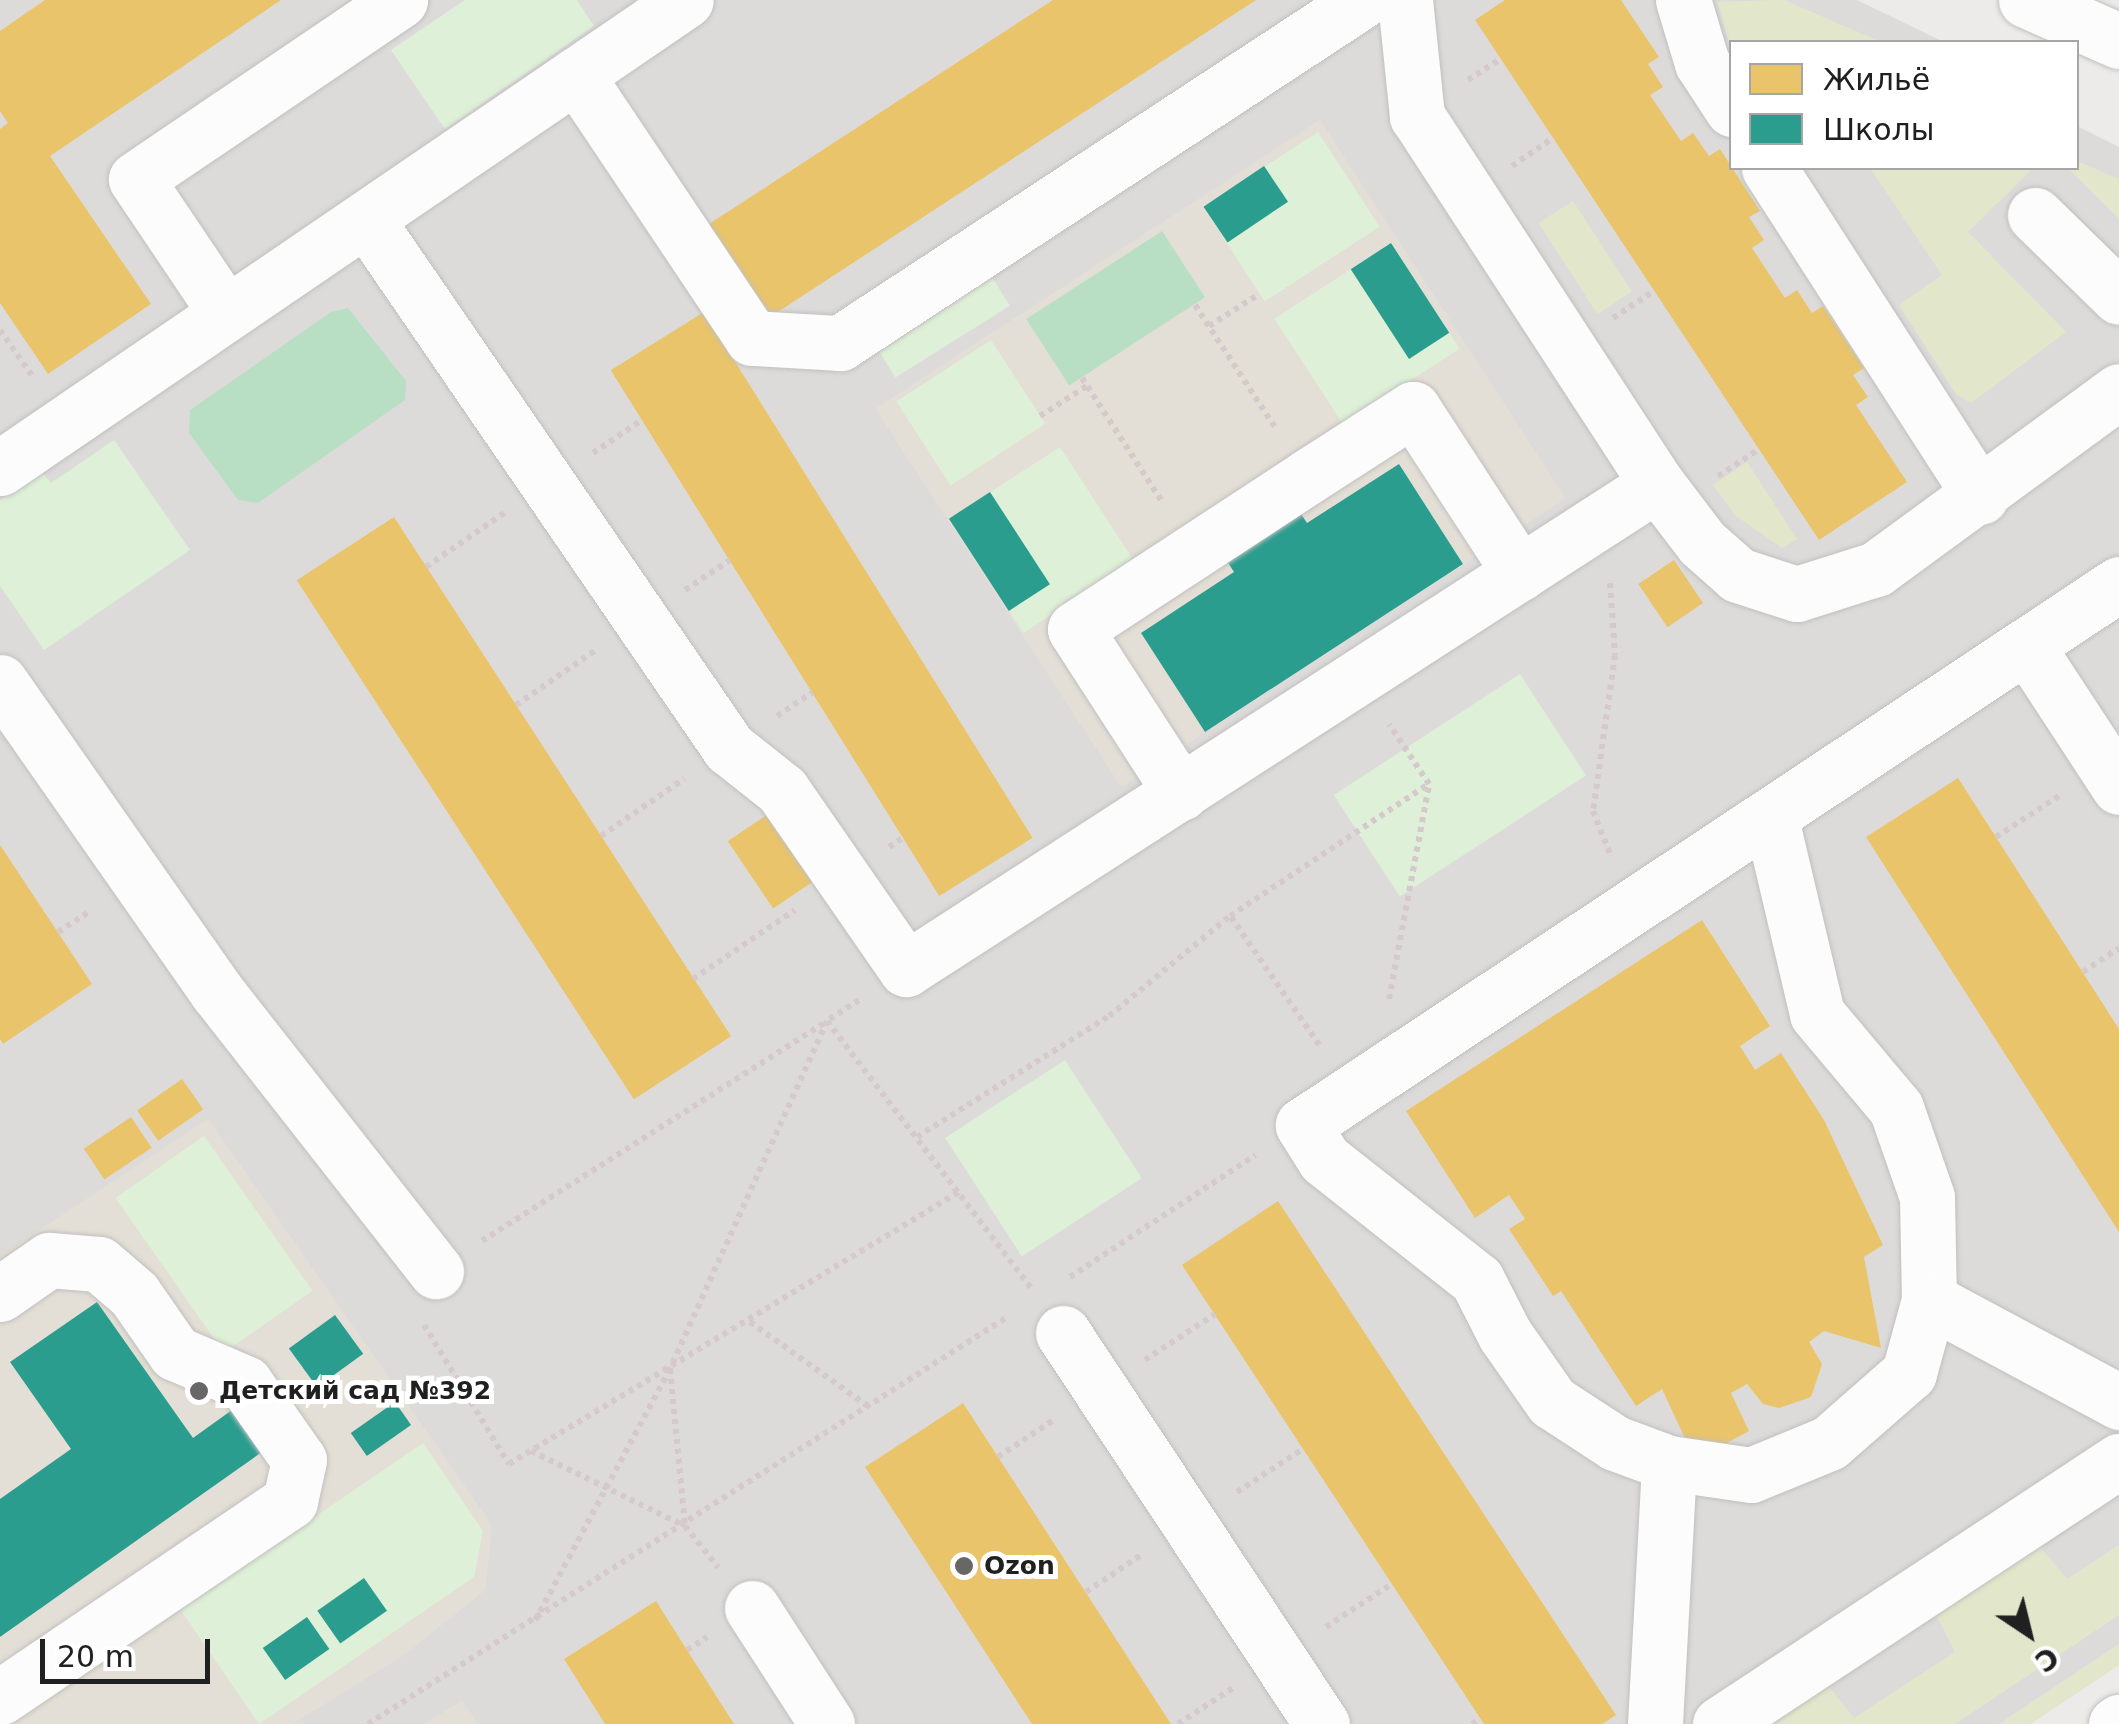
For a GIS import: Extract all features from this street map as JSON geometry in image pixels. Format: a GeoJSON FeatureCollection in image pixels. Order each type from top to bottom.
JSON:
{"type":"FeatureCollection","features":[{"type":"Feature","properties":{"kind":"street"},"geometry":{"type":"LineString","coordinates":[[226,313],[136,179],[400,0]]}},
{"type":"Feature","properties":{"kind":"street"},"geometry":{"type":"LineString","coordinates":[[0,468],[576,76],[629,16],[686,0]]}},
{"type":"Feature","properties":{"kind":"street"},"geometry":{"type":"LineString","coordinates":[[576,76],[752,338],[840,344],[1363,0]]}},
{"type":"Feature","properties":{"kind":"street"},"geometry":{"type":"LineString","coordinates":[[1405,0],[1418,116],[1682,484],[1702,543],[1738,575],[1797,594],[1876,569],[1982,498],[2119,390]]}},
{"type":"Feature","properties":{"kind":"street"},"geometry":{"type":"LineString","coordinates":[[1684,0],[1702,64],[1729,104]]}},
{"type":"Feature","properties":{"kind":"street"},"geometry":{"type":"LineString","coordinates":[[2026,0],[2119,42]]}},
{"type":"Feature","properties":{"kind":"street"},"geometry":{"type":"LineString","coordinates":[[1770,170],[1982,498]]}},
{"type":"Feature","properties":{"kind":"street"},"geometry":{"type":"LineString","coordinates":[[2035,216],[2119,297]]}},
{"type":"Feature","properties":{"kind":"street"},"geometry":{"type":"LineString","coordinates":[[366,218],[729,748],[782,790],[906,969],[1606,517],[1682,484]]}},
{"type":"Feature","properties":{"kind":"street"},"geometry":{"type":"LineString","coordinates":[[1181,793],[1074,629],[1307,477],[1413,409],[1481,472],[1520,572]]}},
{"type":"Feature","properties":{"kind":"street"},"geometry":{"type":"LineString","coordinates":[[1772,818],[1817,1014],[1896,1108],[1927,1197],[1929,1300],[1910,1373],[1829,1443],[1751,1475],[1669,1464],[1614,1442],[1552,1402],[1505,1335],[1476,1280],[1324,1160],[1303,1125],[1772,818],[2119,584]]}},
{"type":"Feature","properties":{"kind":"street"},"geometry":{"type":"LineString","coordinates":[[2028,648],[2119,787]]}},
{"type":"Feature","properties":{"kind":"street"},"geometry":{"type":"LineString","coordinates":[[0,682],[217,992],[436,1271]]}},
{"type":"Feature","properties":{"kind":"street"},"geometry":{"type":"LineString","coordinates":[[0,1294],[49,1260],[98,1264],[134,1294],[175,1353],[245,1384],[299,1460],[290,1500],[0,1696]]}},
{"type":"Feature","properties":{"kind":"street"},"geometry":{"type":"LineString","coordinates":[[1929,1300],[2119,1402]]}},
{"type":"Feature","properties":{"kind":"street"},"geometry":{"type":"LineString","coordinates":[[1036,1312],[1081,1402],[1259,1671],[1322,1724]]}},
{"type":"Feature","properties":{"kind":"street"},"geometry":{"type":"LineString","coordinates":[[1720,1724],[2119,1461]]}},
{"type":"Feature","properties":{"kind":"street"},"geometry":{"type":"LineString","coordinates":[[1655,1724],[1669,1464]]}},
{"type":"Feature","properties":{"kind":"street"},"geometry":{"type":"LineString","coordinates":[[752,1608],[827,1724]]}},
{"type":"Feature","properties":{"kind":"path"},"geometry":{"type":"LineString","coordinates":[[1501,174],[1553,138]]}},
{"type":"Feature","properties":{"kind":"path"},"geometry":{"type":"LineString","coordinates":[[1602,326],[1654,291]]}},
{"type":"Feature","properties":{"kind":"path"},"geometry":{"type":"LineString","coordinates":[[1208,326],[1260,294]]}},
{"type":"Feature","properties":{"kind":"path"},"geometry":{"type":"LineString","coordinates":[[1195,304],[1307,477]]}},
{"type":"Feature","properties":{"kind":"path"},"geometry":{"type":"LineString","coordinates":[[1082,378],[1194,552]]}},
{"type":"Feature","properties":{"kind":"path"},"geometry":{"type":"LineString","coordinates":[[1040,416],[1087,386]]}},
{"type":"Feature","properties":{"kind":"path"},"geometry":{"type":"LineString","coordinates":[[1682,484],[1758,450]]}},
{"type":"Feature","properties":{"kind":"path"},"geometry":{"type":"LineString","coordinates":[[1606,517],[1615,655],[1593,811],[1632,910]]}},
{"type":"Feature","properties":{"kind":"path"},"geometry":{"type":"LineString","coordinates":[[1359,678],[1429,784],[1404,947],[1359,1088]]}},
{"type":"Feature","properties":{"kind":"path"},"geometry":{"type":"LineString","coordinates":[[917,1137],[1109,1016],[1230,916],[1429,784]]}},
{"type":"Feature","properties":{"kind":"path"},"geometry":{"type":"LineString","coordinates":[[58,932],[100,905]]}},
{"type":"Feature","properties":{"kind":"path"},"geometry":{"type":"LineString","coordinates":[[1230,916],[1359,1088]]}},
{"type":"Feature","properties":{"kind":"path"},"geometry":{"type":"LineString","coordinates":[[2083,972],[2119,948]]}},
{"type":"Feature","properties":{"kind":"path"},"geometry":{"type":"LineString","coordinates":[[906,969],[436,1271],[410,1302],[509,1464],[750,1322],[959,1192]]}},
{"type":"Feature","properties":{"kind":"path"},"geometry":{"type":"LineString","coordinates":[[827,1021],[959,1192],[1036,1312]]}},
{"type":"Feature","properties":{"kind":"path"},"geometry":{"type":"LineString","coordinates":[[535,1621],[670,1368],[827,1021]]}},
{"type":"Feature","properties":{"kind":"path"},"geometry":{"type":"LineString","coordinates":[[368,1724],[869,1406],[1036,1312],[1303,1125]]}},
{"type":"Feature","properties":{"kind":"path"},"geometry":{"type":"LineString","coordinates":[[998,1457],[1215,1314]]}},
{"type":"Feature","properties":{"kind":"path"},"geometry":{"type":"LineString","coordinates":[[750,1322],[869,1406]]}},
{"type":"Feature","properties":{"kind":"path"},"geometry":{"type":"LineString","coordinates":[[670,1368],[685,1526]]}},
{"type":"Feature","properties":{"kind":"path"},"geometry":{"type":"LineString","coordinates":[[1086,1592],[1303,1449]]}},
{"type":"Feature","properties":{"kind":"path"},"geometry":{"type":"LineString","coordinates":[[531,1451],[602,1490],[685,1526]]}},
{"type":"Feature","properties":{"kind":"path"},"geometry":{"type":"LineString","coordinates":[[1178,1724],[1392,1584]]}},
{"type":"Feature","properties":{"kind":"path"},"geometry":{"type":"LineString","coordinates":[[1472,1724],[1480,1719]]}},
{"type":"Feature","properties":{"kind":"shaded area"},"geometry":{"type":"Polygon","coordinates":[[[0,0],[1857,0],[1940,40],[1729,40],[1729,170],[2079,170],[2079,127],[2119,147],[2119,1665],[2030,1724],[0,1724],[0,0]]]}},
{"type":"Feature","properties":{"kind":"shaded area"},"geometry":{"type":"Polygon","coordinates":[[[715,0],[793,0],[737,38],[715,0]]]}},
{"type":"Feature","properties":{"kind":"shaded area"},"geometry":{"type":"Polygon","coordinates":[[[1288,69],[1312,106],[1087,252],[1063,215],[1288,69]]]}},
{"type":"Feature","properties":{"kind":"shaded area"},"geometry":{"type":"Polygon","coordinates":[[[564,101],[589,137],[418,257],[393,221],[564,101]]]}},
{"type":"Feature","properties":{"kind":"shaded area"},"geometry":{"type":"Polygon","coordinates":[[[1320,120],[1566,498],[1121,787],[876,409],[1320,120]]]}},
{"type":"Feature","properties":{"kind":"shaded area"},"geometry":{"type":"Polygon","coordinates":[[[372,127],[396,163],[241,267],[217,232],[372,127]]]}},
{"type":"Feature","properties":{"kind":"shaded area"},"geometry":{"type":"Polygon","coordinates":[[[1403,130],[1619,463],[1576,491],[1360,158],[1403,130]]]}},
{"type":"Feature","properties":{"kind":"shaded area"},"geometry":{"type":"Polygon","coordinates":[[[1808,170],[1871,170],[1942,276],[1899,305],[1808,170]]]}},
{"type":"Feature","properties":{"kind":"shaded area"},"geometry":{"type":"Polygon","coordinates":[[[2031,170],[2070,170],[2119,219],[2119,336],[1994,435],[1971,403],[2065,332],[1967,232],[2031,170]]]}},
{"type":"Feature","properties":{"kind":"shaded area"},"geometry":{"type":"Polygon","coordinates":[[[2091,461],[2119,503],[2119,557],[1740,817],[1714,778],[1978,598],[1951,557],[2091,461]]]}},
{"type":"Feature","properties":{"kind":"shaded area"},"geometry":{"type":"Polygon","coordinates":[[[2119,609],[2119,672],[2094,689],[2064,646],[2119,609]]]}},
{"type":"Feature","properties":{"kind":"shaded area"},"geometry":{"type":"Polygon","coordinates":[[[62,674],[194,863],[158,889],[25,700],[62,674]]]}},
{"type":"Feature","properties":{"kind":"shaded area"},"geometry":{"type":"Polygon","coordinates":[[[265,884],[495,1226],[455,1253],[224,911],[265,884]]]}},
{"type":"Feature","properties":{"kind":"shaded area","name":"Детский сад №392"},"geometry":{"type":"Polygon","coordinates":[[[208,1119],[492,1525],[485,1590],[404,1655],[292,1724],[0,1724],[0,1256],[208,1119]]]}},
{"type":"Feature","properties":{"kind":"shaded area"},"geometry":{"type":"Polygon","coordinates":[[[2119,1484],[2119,1545],[2067,1579],[2037,1543],[2119,1484]]]}},
{"type":"Feature","properties":{"kind":"shaded area"},"geometry":{"type":"Polygon","coordinates":[[[836,1553],[891,1640],[862,1660],[903,1724],[848,1724],[767,1597],[836,1553]]]}},
{"type":"Feature","properties":{"kind":"shaded area"},"geometry":{"type":"Polygon","coordinates":[[[1940,1602],[1934,1617],[1955,1651],[1853,1718],[1825,1682],[1940,1602]]]}},
{"type":"Feature","properties":{"kind":"shaded area"},"geometry":{"type":"Polygon","coordinates":[[[462,1701],[478,1724],[424,1724],[462,1701]]]}},
{"type":"Feature","properties":{"kind":"green space"},"geometry":{"type":"Polygon","coordinates":[[[465,0],[577,0],[594,26],[445,129],[391,50],[465,0]]]}},
{"type":"Feature","properties":{"kind":"green space"},"geometry":{"type":"Polygon","coordinates":[[[1784,0],[1876,40],[1729,42],[1717,2],[1784,0]]]}},
{"type":"Feature","properties":{"kind":"green space"},"geometry":{"type":"Polygon","coordinates":[[[1318,132],[1380,227],[1265,301],[1203,207],[1318,132]]]}},
{"type":"Feature","properties":{"kind":"green space"},"geometry":{"type":"Polygon","coordinates":[[[2079,162],[2119,179],[2119,219],[2070,170],[2079,170],[2079,162]]]}},
{"type":"Feature","properties":{"kind":"green space"},"geometry":{"type":"Polygon","coordinates":[[[1871,170],[2031,170],[1968,232],[2066,332],[1971,403],[1956,394],[1899,305],[1942,275],[1871,170]]]}},
{"type":"Feature","properties":{"kind":"green space"},"geometry":{"type":"Polygon","coordinates":[[[1573,201],[1632,292],[1597,314],[1539,223],[1573,201]]]}},
{"type":"Feature","properties":{"kind":"green space"},"geometry":{"type":"Polygon","coordinates":[[[1162,231],[1205,297],[1069,385],[1026,319],[1162,231]]]}},
{"type":"Feature","properties":{"kind":"green space"},"geometry":{"type":"Polygon","coordinates":[[[1391,243],[1460,349],[1343,424],[1274,319],[1391,243]]]}},
{"type":"Feature","properties":{"kind":"green space"},"geometry":{"type":"Polygon","coordinates":[[[985,266],[1010,306],[895,377],[871,338],[985,266]]]}},
{"type":"Feature","properties":{"kind":"green space"},"geometry":{"type":"Polygon","coordinates":[[[348,308],[406,381],[405,400],[258,503],[238,500],[189,433],[190,410],[331,312],[348,308]]]}},
{"type":"Feature","properties":{"kind":"green space"},"geometry":{"type":"Polygon","coordinates":[[[991,340],[1045,424],[951,485],[896,402],[991,340]]]}},
{"type":"Feature","properties":{"kind":"green space"},"geometry":{"type":"Polygon","coordinates":[[[114,440],[190,550],[44,650],[0,586],[0,500],[41,471],[51,483],[114,440]]]}},
{"type":"Feature","properties":{"kind":"green space"},"geometry":{"type":"Polygon","coordinates":[[[1060,447],[1134,561],[1023,633],[949,519],[1060,447]]]}},
{"type":"Feature","properties":{"kind":"green space"},"geometry":{"type":"Polygon","coordinates":[[[1747,462],[1797,539],[1782,548],[1736,516],[1713,485],[1747,462]]]}},
{"type":"Feature","properties":{"kind":"green space"},"geometry":{"type":"Polygon","coordinates":[[[1520,674],[1586,775],[1400,896],[1334,795],[1520,674]]]}},
{"type":"Feature","properties":{"kind":"green space"},"geometry":{"type":"Polygon","coordinates":[[[1065,1060],[1142,1178],[1022,1256],[945,1138],[1065,1060]]]}},
{"type":"Feature","properties":{"kind":"green space"},"geometry":{"type":"Polygon","coordinates":[[[204,1136],[312,1291],[224,1353],[116,1198],[204,1136]]]}},
{"type":"Feature","properties":{"kind":"green space"},"geometry":{"type":"Polygon","coordinates":[[[423,1443],[483,1531],[474,1577],[259,1724],[180,1609],[423,1443]]]}},
{"type":"Feature","properties":{"kind":"green space"},"geometry":{"type":"Polygon","coordinates":[[[2037,1543],[2067,1579],[2119,1545],[2119,1615],[1955,1724],[1754,1724],[1825,1682],[1854,1718],[1955,1652],[1934,1611],[2037,1543]]]}},
{"type":"Feature","properties":{"kind":"green space"},"geometry":{"type":"Polygon","coordinates":[[[2119,1644],[2119,1665],[2030,1724],[1999,1724],[2119,1644]]]}},
{"type":"Feature","properties":{"kind":"building: Жильё"},"geometry":{"type":"Polygon","coordinates":[[[45,0],[281,0],[50,156],[151,304],[48,374],[0,303],[0,129],[8,123],[0,111],[0,31],[45,0]]]}},
{"type":"Feature","properties":{"kind":"building: Жильё"},"geometry":{"type":"Polygon","coordinates":[[[1053,0],[1256,0],[767,319],[706,226],[1053,0]]]}},
{"type":"Feature","properties":{"kind":"building: Жильё"},"geometry":{"type":"Polygon","coordinates":[[[1505,0],[1621,0],[1659,57],[1648,64],[1663,87],[1650,95],[1681,141],[1693,133],[1709,156],[1720,149],[1729,170],[1734,170],[1760,211],[1749,217],[1764,240],[1752,248],[1785,298],[1797,290],[1812,313],[1823,306],[1864,368],[1853,375],[1868,397],[1856,405],[1907,482],[1819,540],[1475,20],[1505,0]]]}},
{"type":"Feature","properties":{"kind":"building: Жильё"},"geometry":{"type":"Polygon","coordinates":[[[704,312],[1033,838],[939,896],[611,370],[704,312]]]}},
{"type":"Feature","properties":{"kind":"building: Жильё"},"geometry":{"type":"Polygon","coordinates":[[[394,517],[731,1036],[634,1099],[297,580],[394,517]]]}},
{"type":"Feature","properties":{"kind":"building: Жильё"},"geometry":{"type":"Polygon","coordinates":[[[1674,560],[1703,603],[1667,627],[1638,584],[1674,560]]]}},
{"type":"Feature","properties":{"kind":"building: Жильё"},"geometry":{"type":"Polygon","coordinates":[[[1958,778],[2119,1029],[2119,1232],[1866,837],[1958,778]]]}},
{"type":"Feature","properties":{"kind":"building: Жильё"},"geometry":{"type":"Polygon","coordinates":[[[780,806],[825,873],[773,908],[728,841],[780,806]]]}},
{"type":"Feature","properties":{"kind":"building: Жильё"},"geometry":{"type":"Polygon","coordinates":[[[0,845],[92,984],[3,1044],[0,1039],[0,845]]]}},
{"type":"Feature","properties":{"kind":"building: Жильё"},"geometry":{"type":"Polygon","coordinates":[[[1702,920],[1770,1026],[1740,1046],[1755,1070],[1781,1053],[1824,1120],[1883,1245],[1864,1257],[1881,1348],[1824,1331],[1809,1342],[1822,1364],[1811,1397],[1779,1408],[1763,1404],[1747,1384],[1731,1393],[1749,1431],[1695,1460],[1662,1389],[1636,1406],[1561,1291],[1553,1296],[1509,1229],[1525,1219],[1509,1195],[1475,1218],[1406,1111],[1702,920]]]}},
{"type":"Feature","properties":{"kind":"building: Жильё"},"geometry":{"type":"Polygon","coordinates":[[[182,1079],[203,1109],[158,1141],[137,1111],[182,1079]]]}},
{"type":"Feature","properties":{"kind":"building: Жильё"},"geometry":{"type":"Polygon","coordinates":[[[131,1117],[152,1148],[104,1180],[84,1149],[131,1117]]]}},
{"type":"Feature","properties":{"kind":"building: Жильё"},"geometry":{"type":"Polygon","coordinates":[[[1278,1201],[1616,1715],[1602,1724],[1484,1724],[1182,1265],[1278,1201]]]}},
{"type":"Feature","properties":{"kind":"building: Жильё"},"geometry":{"type":"Polygon","coordinates":[[[963,1403],[1171,1724],[1032,1724],[865,1467],[963,1403]]]}},
{"type":"Feature","properties":{"kind":"building: Жильё"},"geometry":{"type":"Polygon","coordinates":[[[656,1601],[734,1724],[605,1724],[564,1659],[656,1601]]]}},
{"type":"Feature","properties":{"kind":"building: Школы"},"geometry":{"type":"Polygon","coordinates":[[[1264,166],[1288,202],[1228,242],[1203,207],[1264,166]]]}},
{"type":"Feature","properties":{"kind":"building: Школы"},"geometry":{"type":"Polygon","coordinates":[[[1391,243],[1449,333],[1409,359],[1351,269],[1391,243]]]}},
{"type":"Feature","properties":{"kind":"building: Школы"},"geometry":{"type":"Polygon","coordinates":[[[1399,464],[1463,564],[1205,732],[1141,633],[1234,572],[1223,555],[1297,508],[1307,523],[1399,464]]]}},
{"type":"Feature","properties":{"kind":"building: Школы"},"geometry":{"type":"Polygon","coordinates":[[[990,492],[1050,584],[1009,611],[949,519],[990,492]]]}},
{"type":"Feature","properties":{"kind":"building: Школы"},"geometry":{"type":"Polygon","coordinates":[[[97,1302],[193,1438],[239,1405],[269,1447],[0,1637],[0,1499],[71,1449],[10,1362],[97,1302]]]}},
{"type":"Feature","properties":{"kind":"building: Школы"},"geometry":{"type":"Polygon","coordinates":[[[335,1315],[363,1354],[317,1387],[289,1349],[335,1315]]]}},
{"type":"Feature","properties":{"kind":"building: Школы"},"geometry":{"type":"Polygon","coordinates":[[[395,1402],[411,1425],[367,1456],[351,1433],[395,1402]]]}},
{"type":"Feature","properties":{"kind":"building: Школы"},"geometry":{"type":"Polygon","coordinates":[[[364,1578],[387,1611],[340,1643],[317,1611],[364,1578]]]}},
{"type":"Feature","properties":{"kind":"building: Школы"},"geometry":{"type":"Polygon","coordinates":[[[307,1617],[329,1649],[285,1680],[263,1648],[307,1617]]]}},
{"type":"Feature","properties":{"kind":"place","name":"Детский сад №392"},"geometry":{"type":"Point","coordinates":[199,1391]}},
{"type":"Feature","properties":{"kind":"place","name":"Ozon"},"geometry":{"type":"Point","coordinates":[964,1566]}}]}
